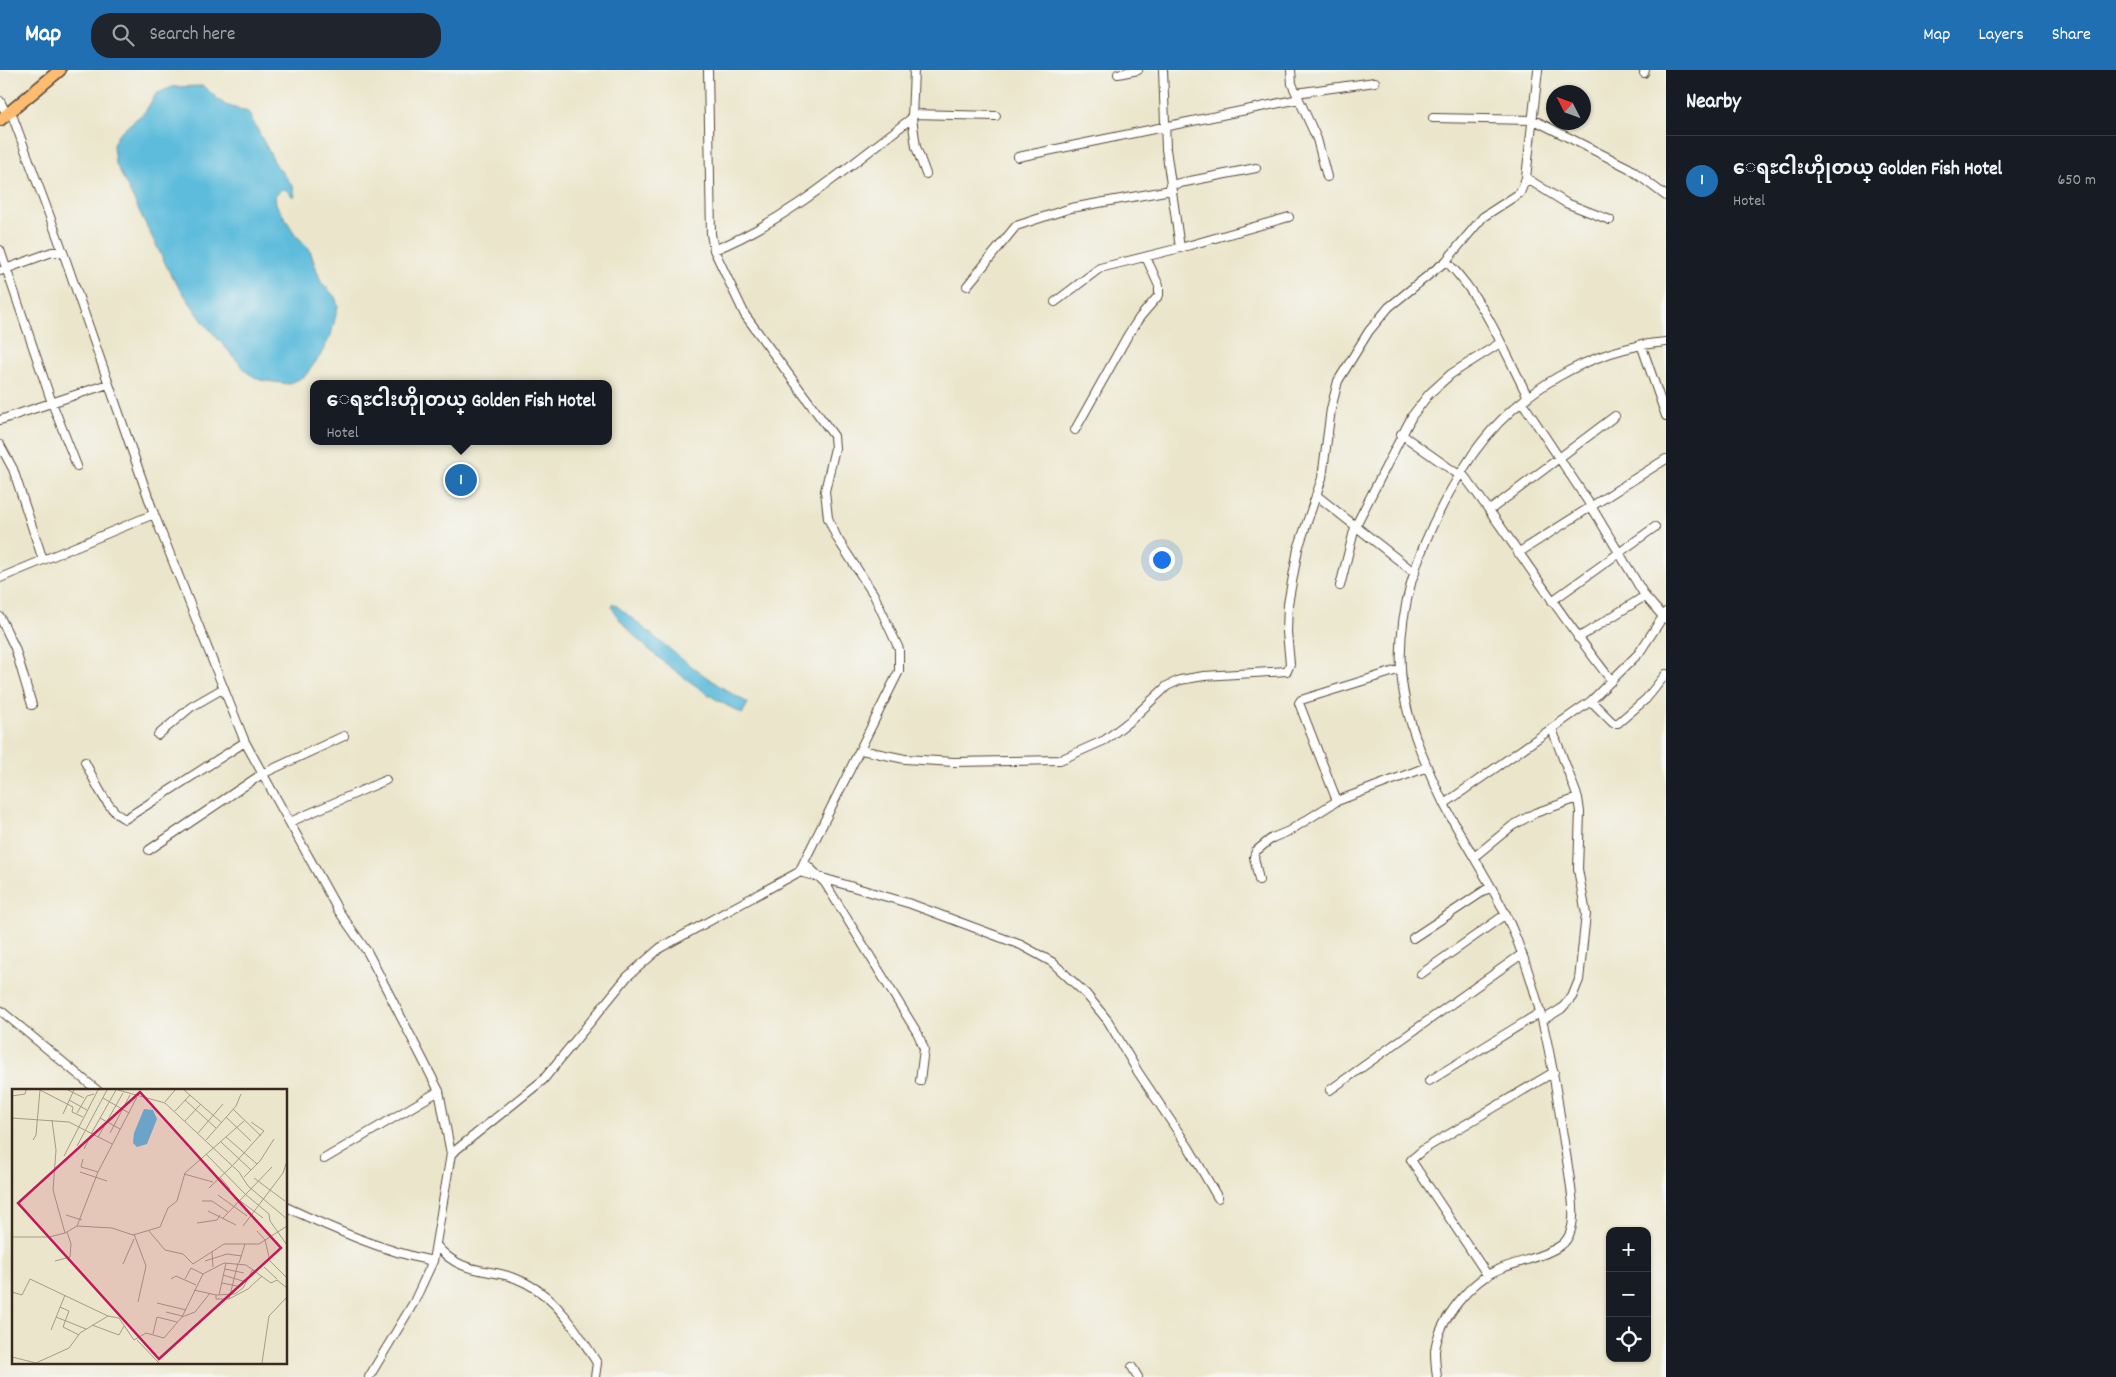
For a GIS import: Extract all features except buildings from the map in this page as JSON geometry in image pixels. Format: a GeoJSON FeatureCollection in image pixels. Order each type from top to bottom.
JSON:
{"type":"FeatureCollection","features":[{"type":"Feature","properties":{"kind":"highway"},"geometry":{"type":"LineString","coordinates":[[6,116],[60,70]]}},
{"type":"Feature","properties":{"kind":"street"},"geometry":{"type":"LineString","coordinates":[[451,1154],[543,1080],[627,977],[646,959],[660,948],[799,872],[899,671],[899,649],[874,595],[837,538],[828,518],[825,491],[835,448],[834,436],[745,315],[714,250],[711,234],[708,70]]}},
{"type":"Feature","properties":{"kind":"street"},"geometry":{"type":"LineString","coordinates":[[914,70],[912,116],[916,147],[926,174]]}},
{"type":"Feature","properties":{"kind":"street"},"geometry":{"type":"LineString","coordinates":[[1118,74],[1138,70]]}},
{"type":"Feature","properties":{"kind":"street"},"geometry":{"type":"LineString","coordinates":[[1163,70],[1165,128],[1180,248]]}},
{"type":"Feature","properties":{"kind":"street"},"geometry":{"type":"LineString","coordinates":[[1291,70],[1297,96],[1317,139],[1328,177]]}},
{"type":"Feature","properties":{"kind":"street"},"geometry":{"type":"LineString","coordinates":[[861,750],[905,758],[954,762],[1060,760],[1105,740],[1131,720],[1167,686],[1180,680],[1204,676],[1287,671],[1290,664],[1287,632],[1288,604],[1298,550],[1322,478],[1331,409],[1338,381],[1360,344],[1389,307],[1446,261],[1483,217],[1520,193],[1526,178],[1534,120],[1538,70]]}},
{"type":"Feature","properties":{"kind":"street"},"geometry":{"type":"LineString","coordinates":[[1018,157],[1165,128],[1297,96],[1374,82]]}},
{"type":"Feature","properties":{"kind":"street"},"geometry":{"type":"LineString","coordinates":[[0,101],[63,252],[154,514],[245,742],[338,910],[368,953],[439,1091],[451,1154],[433,1262],[414,1302],[369,1377]]}},
{"type":"Feature","properties":{"kind":"street"},"geometry":{"type":"LineString","coordinates":[[714,250],[738,241],[805,200],[912,116],[996,116]]}},
{"type":"Feature","properties":{"kind":"street"},"geometry":{"type":"LineString","coordinates":[[1433,118],[1534,120],[1629,168],[1666,196]]}},
{"type":"Feature","properties":{"kind":"street"},"geometry":{"type":"LineString","coordinates":[[967,286],[1016,226],[1071,208],[1171,188],[1256,168]]}},
{"type":"Feature","properties":{"kind":"street"},"geometry":{"type":"LineString","coordinates":[[1526,178],[1566,203],[1610,220]]}},
{"type":"Feature","properties":{"kind":"street"},"geometry":{"type":"LineString","coordinates":[[1055,302],[1100,268],[1180,248],[1289,217]]}},
{"type":"Feature","properties":{"kind":"street"},"geometry":{"type":"LineString","coordinates":[[0,250],[3,270],[77,466]]}},
{"type":"Feature","properties":{"kind":"street"},"geometry":{"type":"LineString","coordinates":[[3,270],[52,252],[63,252]]}},
{"type":"Feature","properties":{"kind":"street"},"geometry":{"type":"LineString","coordinates":[[1075,430],[1128,334],[1159,295],[1159,286],[1146,256]]}},
{"type":"Feature","properties":{"kind":"street"},"geometry":{"type":"LineString","coordinates":[[1444,804],[1591,701],[1638,653],[1665,616],[1645,596],[1591,506],[1558,457],[1525,400],[1500,342],[1478,299],[1446,261]]}},
{"type":"Feature","properties":{"kind":"street"},"geometry":{"type":"LineString","coordinates":[[1340,586],[1355,527],[1401,434],[1429,394],[1451,374],[1500,342]]}},
{"type":"Feature","properties":{"kind":"street"},"geometry":{"type":"LineString","coordinates":[[1437,1377],[1435,1350],[1447,1316],[1474,1286],[1496,1270],[1561,1246],[1571,1233],[1574,1209],[1554,1072],[1542,1016],[1522,954],[1506,914],[1444,804],[1427,767],[1410,716],[1401,669],[1404,614],[1420,553],[1460,474],[1486,436],[1525,400],[1575,367],[1607,353],[1641,344],[1666,342]]}},
{"type":"Feature","properties":{"kind":"street"},"geometry":{"type":"LineString","coordinates":[[1641,344],[1666,416]]}},
{"type":"Feature","properties":{"kind":"street"},"geometry":{"type":"LineString","coordinates":[[0,420],[108,384]]}},
{"type":"Feature","properties":{"kind":"street"},"geometry":{"type":"LineString","coordinates":[[1490,510],[1615,416]]}},
{"type":"Feature","properties":{"kind":"street"},"geometry":{"type":"LineString","coordinates":[[1401,434],[1460,474],[1490,510],[1578,638],[1612,681]]}},
{"type":"Feature","properties":{"kind":"street"},"geometry":{"type":"LineString","coordinates":[[0,445],[13,469],[42,560]]}},
{"type":"Feature","properties":{"kind":"street"},"geometry":{"type":"LineString","coordinates":[[1518,553],[1666,459]]}},
{"type":"Feature","properties":{"kind":"street"},"geometry":{"type":"LineString","coordinates":[[1316,495],[1414,573]]}},
{"type":"Feature","properties":{"kind":"street"},"geometry":{"type":"LineString","coordinates":[[0,578],[154,514]]}},
{"type":"Feature","properties":{"kind":"street"},"geometry":{"type":"LineString","coordinates":[[1552,601],[1654,528]]}},
{"type":"Feature","properties":{"kind":"street"},"geometry":{"type":"LineString","coordinates":[[1578,638],[1645,596]]}},
{"type":"Feature","properties":{"kind":"street"},"geometry":{"type":"LineString","coordinates":[[0,617],[15,648],[32,705]]}},
{"type":"Feature","properties":{"kind":"street"},"geometry":{"type":"LineString","coordinates":[[1337,801],[1299,703],[1301,700],[1401,669]]}},
{"type":"Feature","properties":{"kind":"street"},"geometry":{"type":"LineString","coordinates":[[1591,701],[1613,723],[1618,723],[1646,699],[1666,674]]}},
{"type":"Feature","properties":{"kind":"street"},"geometry":{"type":"LineString","coordinates":[[158,735],[192,707],[224,688]]}},
{"type":"Feature","properties":{"kind":"street"},"geometry":{"type":"LineString","coordinates":[[1430,1081],[1567,1003],[1572,997],[1579,980],[1586,914],[1578,869],[1580,812],[1578,798],[1552,729]]}},
{"type":"Feature","properties":{"kind":"street"},"geometry":{"type":"LineString","coordinates":[[148,850],[262,774],[344,736]]}},
{"type":"Feature","properties":{"kind":"street"},"geometry":{"type":"LineString","coordinates":[[85,762],[100,792],[119,817],[125,820],[245,742]]}},
{"type":"Feature","properties":{"kind":"street"},"geometry":{"type":"LineString","coordinates":[[1259,880],[1254,857],[1256,851],[1272,838],[1289,831],[1337,801],[1427,767]]}},
{"type":"Feature","properties":{"kind":"street"},"geometry":{"type":"LineString","coordinates":[[290,822],[386,780]]}},
{"type":"Feature","properties":{"kind":"street"},"geometry":{"type":"LineString","coordinates":[[1474,857],[1520,822],[1536,813],[1578,798]]}},
{"type":"Feature","properties":{"kind":"street"},"geometry":{"type":"LineString","coordinates":[[804,862],[825,883],[918,1034],[924,1050],[920,1081]]}},
{"type":"Feature","properties":{"kind":"street"},"geometry":{"type":"LineString","coordinates":[[799,872],[911,904],[1022,945],[1052,962],[1086,994],[1108,1021],[1138,1072],[1189,1148],[1218,1198]]}},
{"type":"Feature","properties":{"kind":"street"},"geometry":{"type":"LineString","coordinates":[[1413,938],[1490,887]]}},
{"type":"Feature","properties":{"kind":"street"},"geometry":{"type":"LineString","coordinates":[[1421,974],[1506,914]]}},
{"type":"Feature","properties":{"kind":"street"},"geometry":{"type":"LineString","coordinates":[[1330,1090],[1522,954]]}},
{"type":"Feature","properties":{"kind":"street"},"geometry":{"type":"LineString","coordinates":[[0,1010],[96,1089]]}},
{"type":"Feature","properties":{"kind":"street"},"geometry":{"type":"LineString","coordinates":[[1488,1276],[1411,1160],[1424,1149],[1554,1072]]}},
{"type":"Feature","properties":{"kind":"street"},"geometry":{"type":"LineString","coordinates":[[324,1159],[439,1091]]}},
{"type":"Feature","properties":{"kind":"street"},"geometry":{"type":"LineString","coordinates":[[288,1207],[317,1221],[414,1258],[433,1262]]}},
{"type":"Feature","properties":{"kind":"street"},"geometry":{"type":"LineString","coordinates":[[436,1245],[447,1259],[457,1264],[480,1271],[504,1274],[527,1283],[552,1302],[578,1333],[598,1363],[596,1377]]}},
{"type":"Feature","properties":{"kind":"street"},"geometry":{"type":"LineString","coordinates":[[1132,1367],[1138,1377]]}},
{"type":"Feature","properties":{"kind":"water"},"geometry":{"type":"Polygon","coordinates":[[[203,86],[225,105],[248,112],[276,165],[293,186],[295,196],[293,197],[285,189],[282,189],[275,195],[276,204],[295,234],[309,248],[321,282],[335,297],[338,306],[331,335],[320,356],[305,376],[289,384],[260,380],[248,373],[204,323],[172,277],[115,162],[113,145],[118,134],[145,112],[156,94],[172,87],[203,86]]]}},
{"type":"Feature","properties":{"kind":"water"},"geometry":{"type":"Polygon","coordinates":[[[613,603],[695,669],[748,703],[742,714],[716,700],[654,654],[627,629],[611,605],[613,603]]]}},
{"type":"Feature","properties":{"kind":"place","name":"ေရႊငါးဟိုုတယ္ Golden Fish Hotel"},"geometry":{"type":"Point","coordinates":[461,480]}}]}
